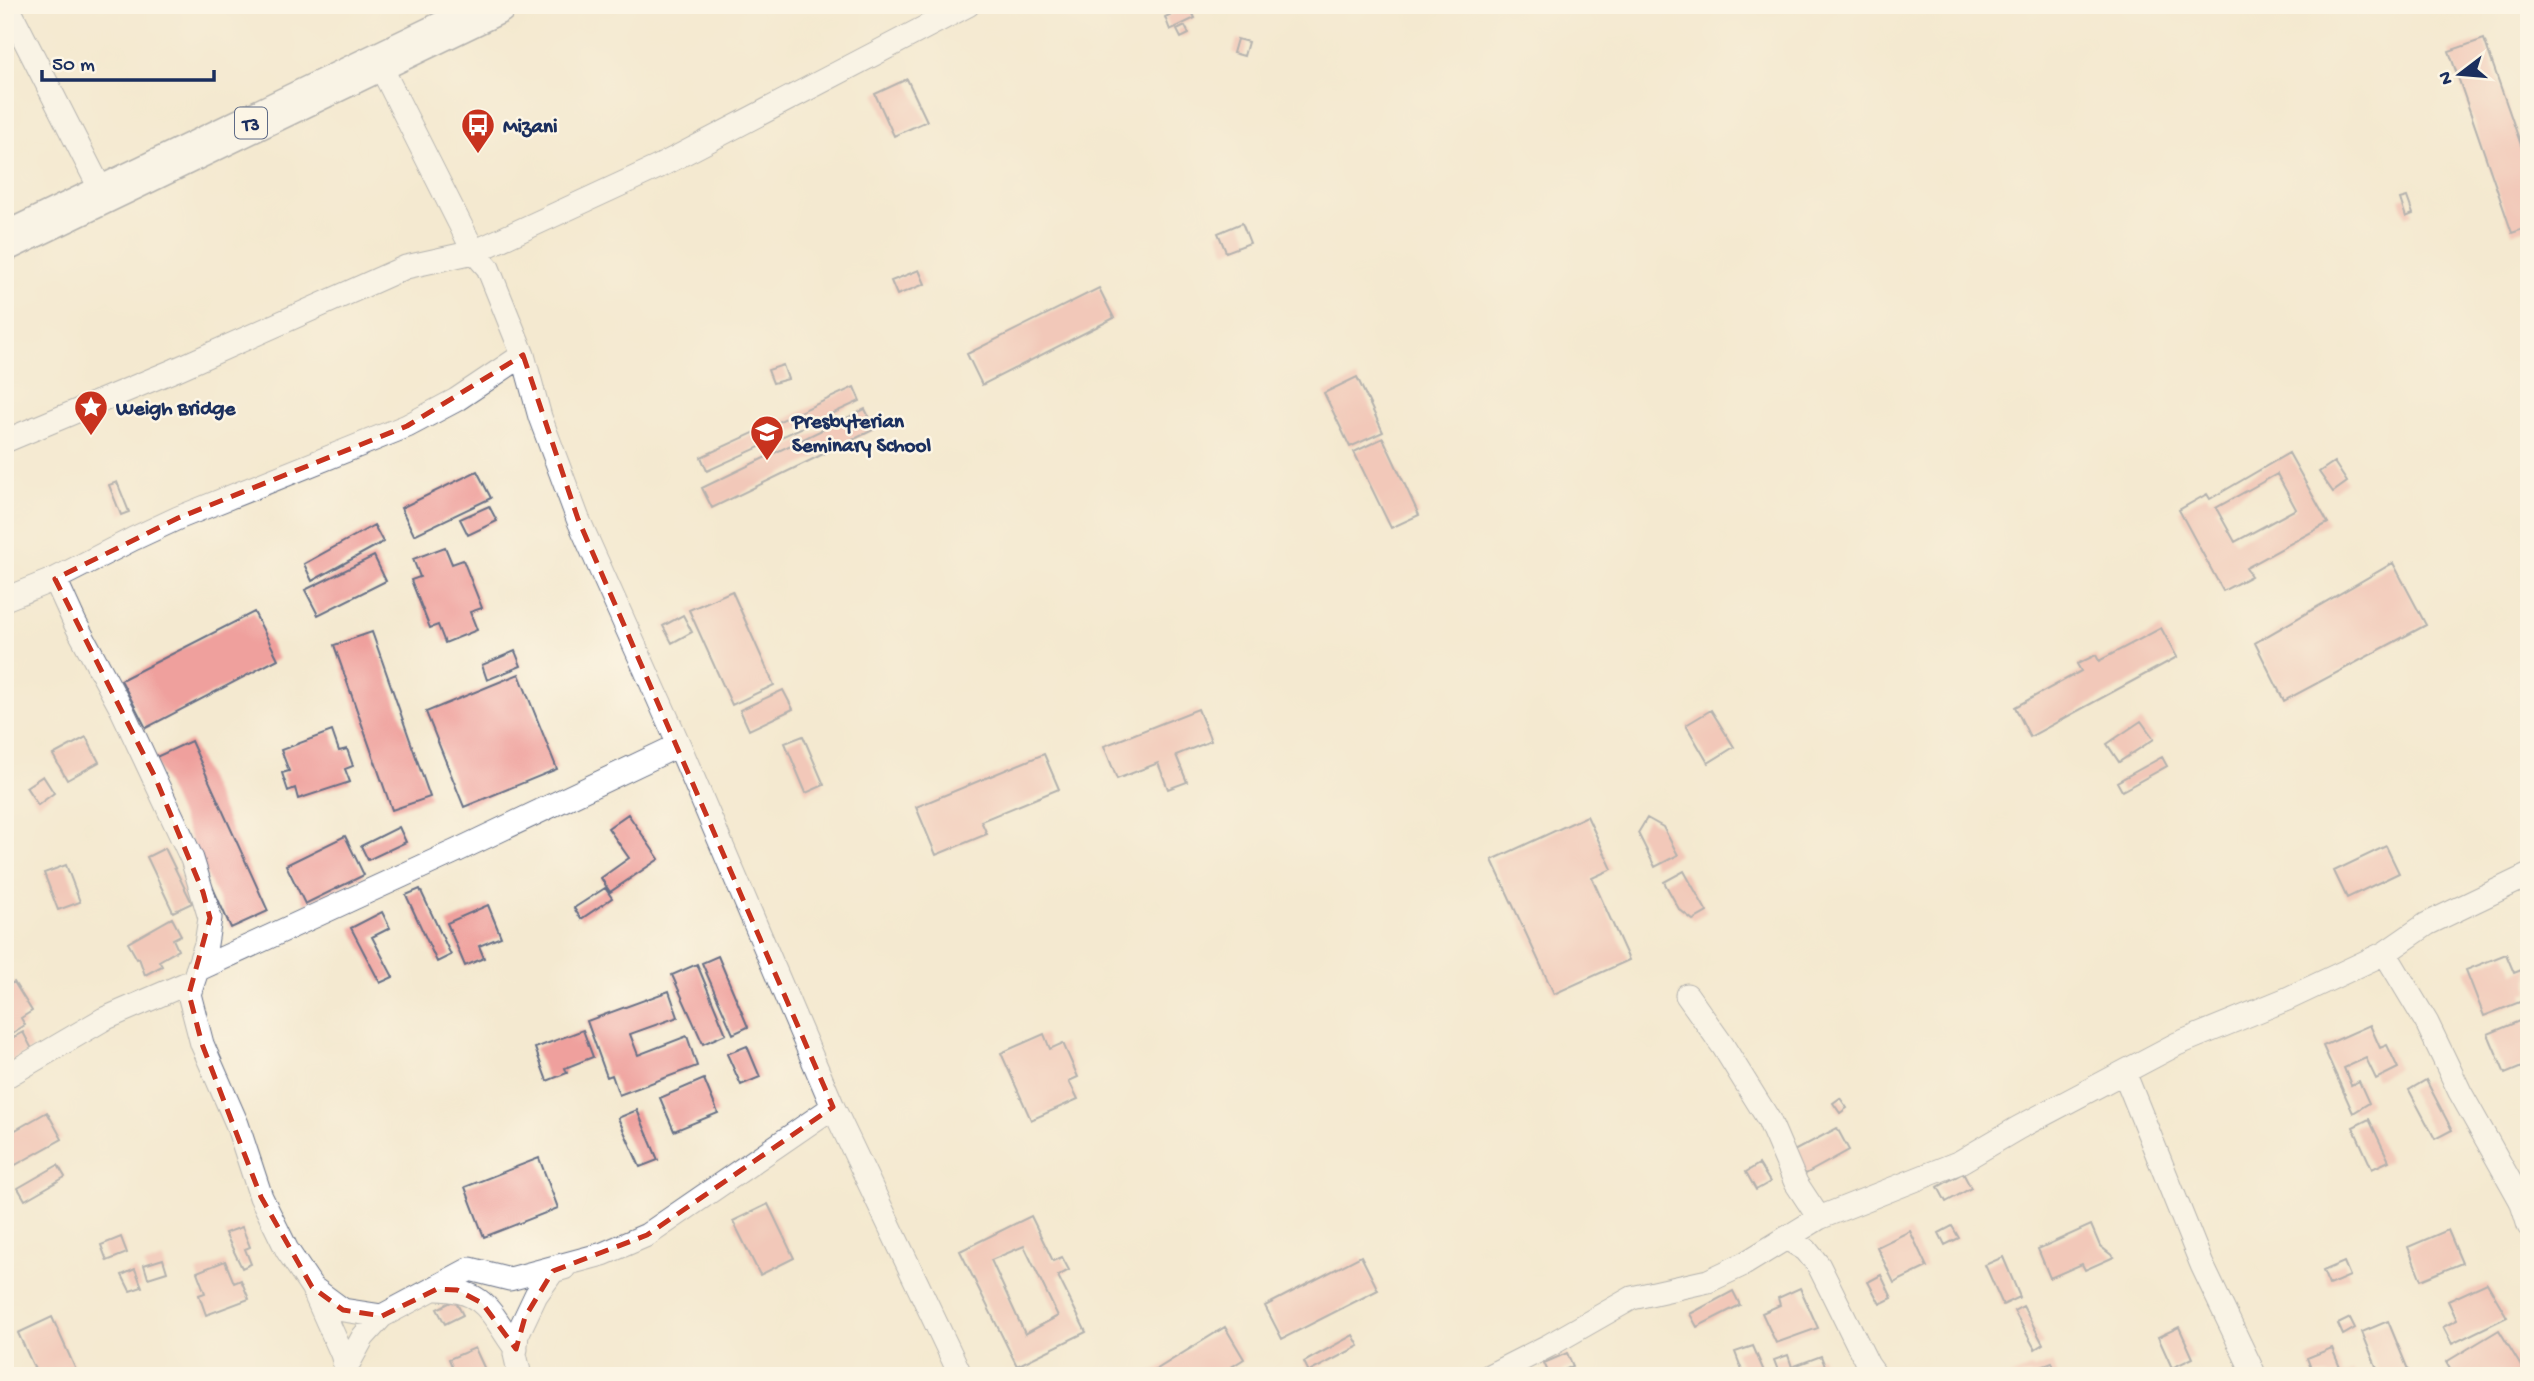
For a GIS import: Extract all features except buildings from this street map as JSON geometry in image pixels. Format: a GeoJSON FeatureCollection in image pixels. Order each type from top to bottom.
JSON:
{"type":"FeatureCollection","features":[{"type":"Feature","properties":{"kind":"highway","name":"T3"},"geometry":{"type":"LineString","coordinates":[[5,242],[497,5]]}},
{"type":"Feature","properties":{"kind":"street"},"geometry":{"type":"LineString","coordinates":[[7,5],[104,196]]}},
{"type":"Feature","properties":{"kind":"street"},"geometry":{"type":"LineString","coordinates":[[5,441],[175,370],[406,267],[474,252],[658,167],[968,5]]}},
{"type":"Feature","properties":{"kind":"street"},"geometry":{"type":"LineString","coordinates":[[378,61],[474,252],[488,268],[523,355],[540,417],[578,519],[679,745],[833,1107],[961,1376]]}},
{"type":"Feature","properties":{"kind":"street"},"geometry":{"type":"LineString","coordinates":[[5,598],[55,579],[178,518],[407,426],[456,400],[523,355]]}},
{"type":"Feature","properties":{"kind":"street"},"geometry":{"type":"LineString","coordinates":[[55,579],[155,776],[192,859],[210,918],[206,944],[189,994],[190,1006],[202,1045],[237,1124],[261,1197],[287,1250],[312,1287],[346,1372]]}},
{"type":"Feature","properties":{"kind":"street"},"geometry":{"type":"LineString","coordinates":[[5,1077],[104,1019],[679,745]]}},
{"type":"Feature","properties":{"kind":"street"},"geometry":{"type":"LineString","coordinates":[[1489,1376],[1632,1298],[1708,1281],[1744,1264],[1819,1217],[1960,1162],[2018,1128],[2177,1044],[2287,999],[2385,953],[2427,924],[2529,875]]}},
{"type":"Feature","properties":{"kind":"street"},"geometry":{"type":"LineString","coordinates":[[2385,953],[2427,1023],[2460,1093],[2525,1199],[2529,1226]]}},
{"type":"Feature","properties":{"kind":"street"},"geometry":{"type":"LineString","coordinates":[[1687,995],[1723,1046],[1769,1120],[1796,1183],[1819,1217]]}},
{"type":"Feature","properties":{"kind":"street"},"geometry":{"type":"LineString","coordinates":[[2124,1072],[2202,1265],[2255,1376]]}},
{"type":"Feature","properties":{"kind":"street"},"geometry":{"type":"LineString","coordinates":[[520,1376],[517,1335],[536,1295],[553,1271],[604,1254],[647,1235],[833,1107]]}},
{"type":"Feature","properties":{"kind":"street"},"geometry":{"type":"LineString","coordinates":[[1786,1238],[1806,1250],[1819,1266],[1876,1376]]}},
{"type":"Feature","properties":{"kind":"street"},"geometry":{"type":"LineString","coordinates":[[346,1372],[363,1337],[382,1316],[470,1269],[510,1279],[604,1254]]}},
{"type":"Feature","properties":{"kind":"street"},"geometry":{"type":"LineString","coordinates":[[312,1287],[331,1304],[343,1310],[382,1316]]}},
{"type":"Feature","properties":{"kind":"street"},"geometry":{"type":"LineString","coordinates":[[437,1289],[457,1290],[473,1295],[492,1314],[516,1349]]}},
{"type":"Feature","properties":{"kind":"highlighted area"},"geometry":{"type":"Polygon","coordinates":[[[523,355],[578,519],[833,1107],[647,1235],[553,1271],[525,1317],[516,1349],[482,1303],[457,1290],[437,1289],[382,1316],[343,1310],[312,1287],[261,1197],[202,1044],[189,994],[210,918],[203,892],[155,777],[55,579],[178,518],[407,426],[523,355]]]}},
{"type":"Feature","properties":{"kind":"place","name":"Mizani"},"geometry":{"type":"Point","coordinates":[478,155]}},
{"type":"Feature","properties":{"kind":"place","name":"Weigh Bridge"},"geometry":{"type":"Point","coordinates":[91,437]}},
{"type":"Feature","properties":{"kind":"place","name":"Presbyterian Seminary School"},"geometry":{"type":"Point","coordinates":[767,462]}}]}
